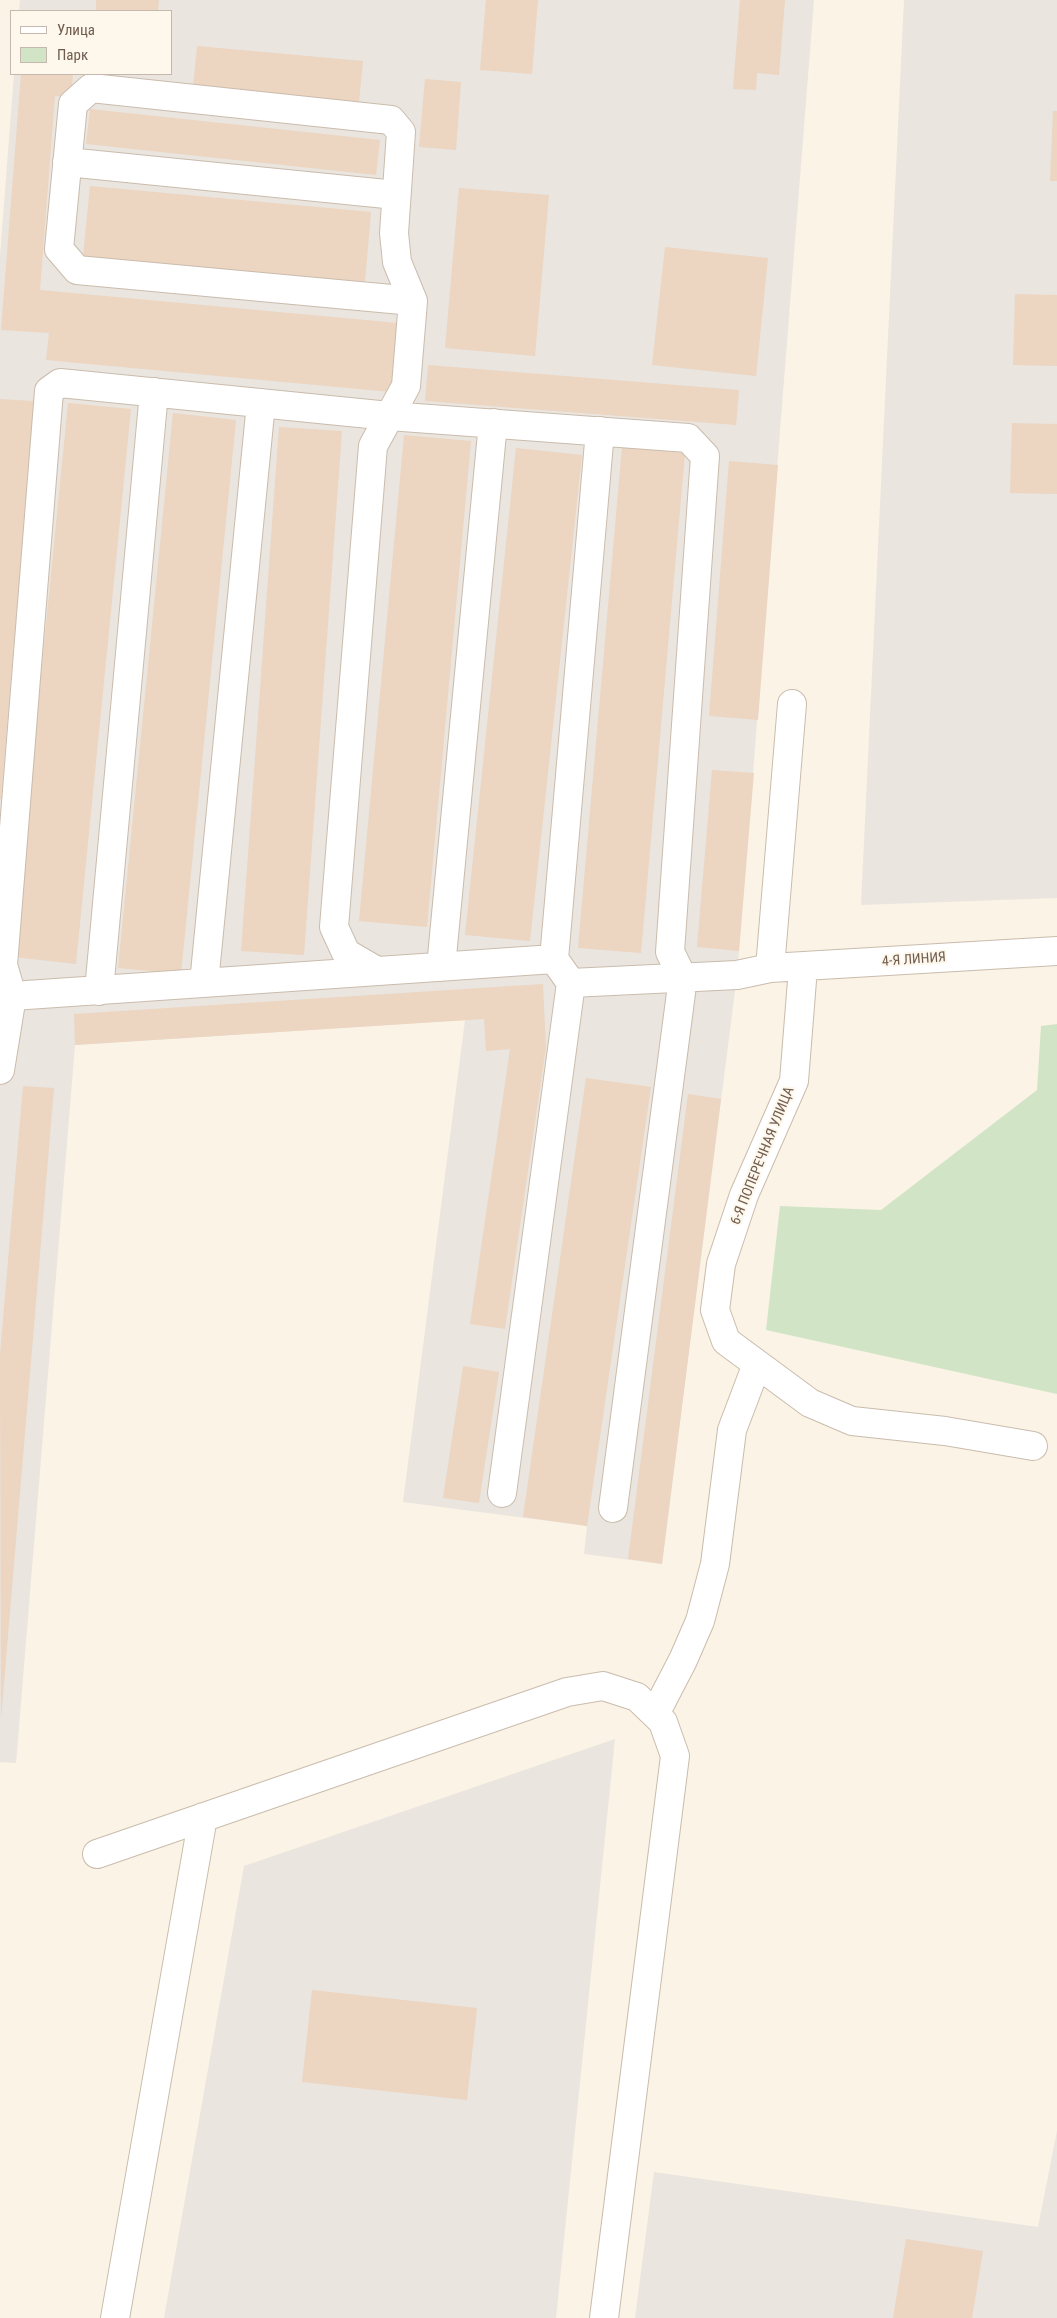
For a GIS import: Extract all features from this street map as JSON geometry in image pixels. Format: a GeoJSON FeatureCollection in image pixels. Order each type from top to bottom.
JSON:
{"type":"FeatureCollection","features":[{"type":"Feature","properties":{"kind":"street"},"geometry":{"type":"LineString","coordinates":[[377,971],[346,953],[334,927],[372,446],[406,386],[413,301],[396,262],[394,233],[401,132],[391,120],[91,88],[73,104],[59,249],[77,270],[413,301]]}},
{"type":"Feature","properties":{"kind":"street"},"geometry":{"type":"LineString","coordinates":[[67,162],[396,195]]}},
{"type":"Feature","properties":{"kind":"street"},"geometry":{"type":"LineString","coordinates":[[0,1070],[12,996],[2,965],[49,392],[60,383],[389,416],[688,438],[705,456],[670,952],[684,978],[613,1508]]}},
{"type":"Feature","properties":{"kind":"street"},"geometry":{"type":"LineString","coordinates":[[99,990],[154,392]]}},
{"type":"Feature","properties":{"kind":"street"},"geometry":{"type":"LineString","coordinates":[[204,983],[261,403]]}},
{"type":"Feature","properties":{"kind":"street"},"geometry":{"type":"LineString","coordinates":[[441,967],[493,423]]}},
{"type":"Feature","properties":{"kind":"street"},"geometry":{"type":"LineString","coordinates":[[502,1493],[572,984],[554,959],[600,431]]}},
{"type":"Feature","properties":{"kind":"street"},"geometry":{"type":"LineString","coordinates":[[770,968],[792,704]]}},
{"type":"Feature","properties":{"kind":"street","name":"4-Я ЛИНИЯ"},"geometry":{"type":"LineString","coordinates":[[572,984],[737,975],[770,968],[804,968],[1057,950]]}},
{"type":"Feature","properties":{"kind":"street"},"geometry":{"type":"LineString","coordinates":[[12,996],[554,959]]}},
{"type":"Feature","properties":{"kind":"street","name":"6-Я ПОПЕРЕЧНАЯ УЛИЦА"},"geometry":{"type":"LineString","coordinates":[[757,1364],[726,1340],[715,1310],[721,1264],[744,1195],[794,1081],[804,968]]}},
{"type":"Feature","properties":{"kind":"street"},"geometry":{"type":"LineString","coordinates":[[655,1714],[683,1660],[700,1620],[715,1564],[732,1430],[757,1364],[810,1402],[852,1421],[945,1431],[1033,1446]]}},
{"type":"Feature","properties":{"kind":"street"},"geometry":{"type":"LineString","coordinates":[[97,1854],[567,1692],[603,1686],[637,1697],[663,1722],[675,1756],[604,2318]]}},
{"type":"Feature","properties":{"kind":"street"},"geometry":{"type":"LineString","coordinates":[[115,2318],[204,1817]]}},
{"type":"Feature","properties":{"kind":"shaded area"},"geometry":{"type":"Polygon","coordinates":[[[20,0],[814,0],[737,975],[662,1564],[584,1554],[587,1526],[403,1502],[465,1020],[75,1045],[16,1763],[0,1762],[0,256],[14,75],[172,75],[172,10],[19,10],[20,0]]]}},
{"type":"Feature","properties":{"kind":"shaded area"},"geometry":{"type":"Polygon","coordinates":[[[904,0],[1057,0],[1057,898],[861,905],[904,0]]]}},
{"type":"Feature","properties":{"kind":"shaded area"},"geometry":{"type":"Polygon","coordinates":[[[615,1739],[556,2318],[164,2318],[244,1866],[615,1739]]]}},
{"type":"Feature","properties":{"kind":"shaded area"},"geometry":{"type":"Polygon","coordinates":[[[1057,2131],[1057,2318],[635,2318],[654,2172],[1038,2227],[1057,2131]]]}},
{"type":"Feature","properties":{"kind":"green space"},"geometry":{"type":"Polygon","coordinates":[[[1057,1024],[1057,1394],[766,1330],[780,1206],[881,1210],[1037,1090],[1041,1026],[1057,1024]]]}},
{"type":"Feature","properties":{"kind":"building"},"geometry":{"type":"Polygon","coordinates":[[[96,0],[159,0],[158,10],[96,10],[96,0]]]}},
{"type":"Feature","properties":{"kind":"building"},"geometry":{"type":"Polygon","coordinates":[[[486,0],[538,0],[532,74],[480,70],[486,0]]]}},
{"type":"Feature","properties":{"kind":"building"},"geometry":{"type":"Polygon","coordinates":[[[740,0],[785,0],[779,75],[757,73],[756,90],[733,89],[740,0]]]}},
{"type":"Feature","properties":{"kind":"building"},"geometry":{"type":"Polygon","coordinates":[[[197,46],[363,61],[359,102],[193,87],[197,46]]]}},
{"type":"Feature","properties":{"kind":"building"},"geometry":{"type":"Polygon","coordinates":[[[21,75],[73,75],[71,97],[55,96],[40,290],[398,323],[391,392],[46,360],[49,333],[1,330],[21,75]]]}},
{"type":"Feature","properties":{"kind":"building"},"geometry":{"type":"Polygon","coordinates":[[[425,79],[461,82],[456,150],[419,147],[425,79]]]}},
{"type":"Feature","properties":{"kind":"building"},"geometry":{"type":"Polygon","coordinates":[[[90,109],[380,140],[376,175],[86,144],[90,109]]]}},
{"type":"Feature","properties":{"kind":"building"},"geometry":{"type":"Polygon","coordinates":[[[1053,111],[1057,111],[1057,181],[1050,181],[1053,111]]]}},
{"type":"Feature","properties":{"kind":"building"},"geometry":{"type":"Polygon","coordinates":[[[90,186],[371,212],[365,282],[83,257],[90,186]]]}},
{"type":"Feature","properties":{"kind":"building"},"geometry":{"type":"Polygon","coordinates":[[[459,188],[549,195],[535,356],[445,348],[459,188]]]}},
{"type":"Feature","properties":{"kind":"building"},"geometry":{"type":"Polygon","coordinates":[[[665,247],[768,258],[756,376],[652,365],[665,247]]]}},
{"type":"Feature","properties":{"kind":"building"},"geometry":{"type":"Polygon","coordinates":[[[1015,294],[1057,295],[1057,366],[1013,365],[1015,294]]]}},
{"type":"Feature","properties":{"kind":"building"},"geometry":{"type":"Polygon","coordinates":[[[428,365],[739,390],[736,425],[425,401],[428,365]]]}},
{"type":"Feature","properties":{"kind":"building"},"geometry":{"type":"Polygon","coordinates":[[[0,399],[34,401],[1,799],[0,799],[0,399]]]}},
{"type":"Feature","properties":{"kind":"building"},"geometry":{"type":"Polygon","coordinates":[[[68,403],[131,409],[76,964],[13,957],[68,403]]]}},
{"type":"Feature","properties":{"kind":"building"},"geometry":{"type":"Polygon","coordinates":[[[173,413],[236,420],[181,974],[118,968],[173,413]]]}},
{"type":"Feature","properties":{"kind":"building"},"geometry":{"type":"Polygon","coordinates":[[[1012,423],[1057,424],[1057,494],[1010,493],[1012,423]]]}},
{"type":"Feature","properties":{"kind":"building"},"geometry":{"type":"Polygon","coordinates":[[[279,427],[342,431],[304,955],[241,951],[279,427]]]}},
{"type":"Feature","properties":{"kind":"building"},"geometry":{"type":"Polygon","coordinates":[[[404,435],[471,441],[427,927],[359,921],[404,435]]]}},
{"type":"Feature","properties":{"kind":"building"},"geometry":{"type":"Polygon","coordinates":[[[622,447],[685,453],[641,953],[578,948],[622,447]]]}},
{"type":"Feature","properties":{"kind":"building"},"geometry":{"type":"Polygon","coordinates":[[[516,448],[582,455],[530,941],[465,935],[516,448]]]}},
{"type":"Feature","properties":{"kind":"building"},"geometry":{"type":"Polygon","coordinates":[[[729,461],[778,465],[758,720],[709,716],[729,461]]]}},
{"type":"Feature","properties":{"kind":"building"},"geometry":{"type":"Polygon","coordinates":[[[712,770],[754,773],[739,951],[697,947],[712,770]]]}},
{"type":"Feature","properties":{"kind":"building"},"geometry":{"type":"Polygon","coordinates":[[[543,984],[546,1047],[505,1329],[470,1324],[510,1049],[486,1051],[484,1019],[75,1045],[74,1014],[543,984]]]}},
{"type":"Feature","properties":{"kind":"building"},"geometry":{"type":"Polygon","coordinates":[[[586,1078],[651,1087],[587,1526],[523,1517],[586,1078]]]}},
{"type":"Feature","properties":{"kind":"building"},"geometry":{"type":"Polygon","coordinates":[[[23,1086],[54,1088],[1,1719],[0,1354],[23,1086]]]}},
{"type":"Feature","properties":{"kind":"building"},"geometry":{"type":"Polygon","coordinates":[[[688,1094],[721,1099],[662,1564],[628,1559],[688,1094]]]}},
{"type":"Feature","properties":{"kind":"building"},"geometry":{"type":"Polygon","coordinates":[[[463,1366],[499,1372],[479,1503],[443,1498],[463,1366]]]}},
{"type":"Feature","properties":{"kind":"building"},"geometry":{"type":"Polygon","coordinates":[[[312,1990],[477,2008],[467,2100],[302,2082],[312,1990]]]}},
{"type":"Feature","properties":{"kind":"building"},"geometry":{"type":"Polygon","coordinates":[[[906,2239],[983,2251],[972,2318],[893,2318],[906,2239]]]}}]}
